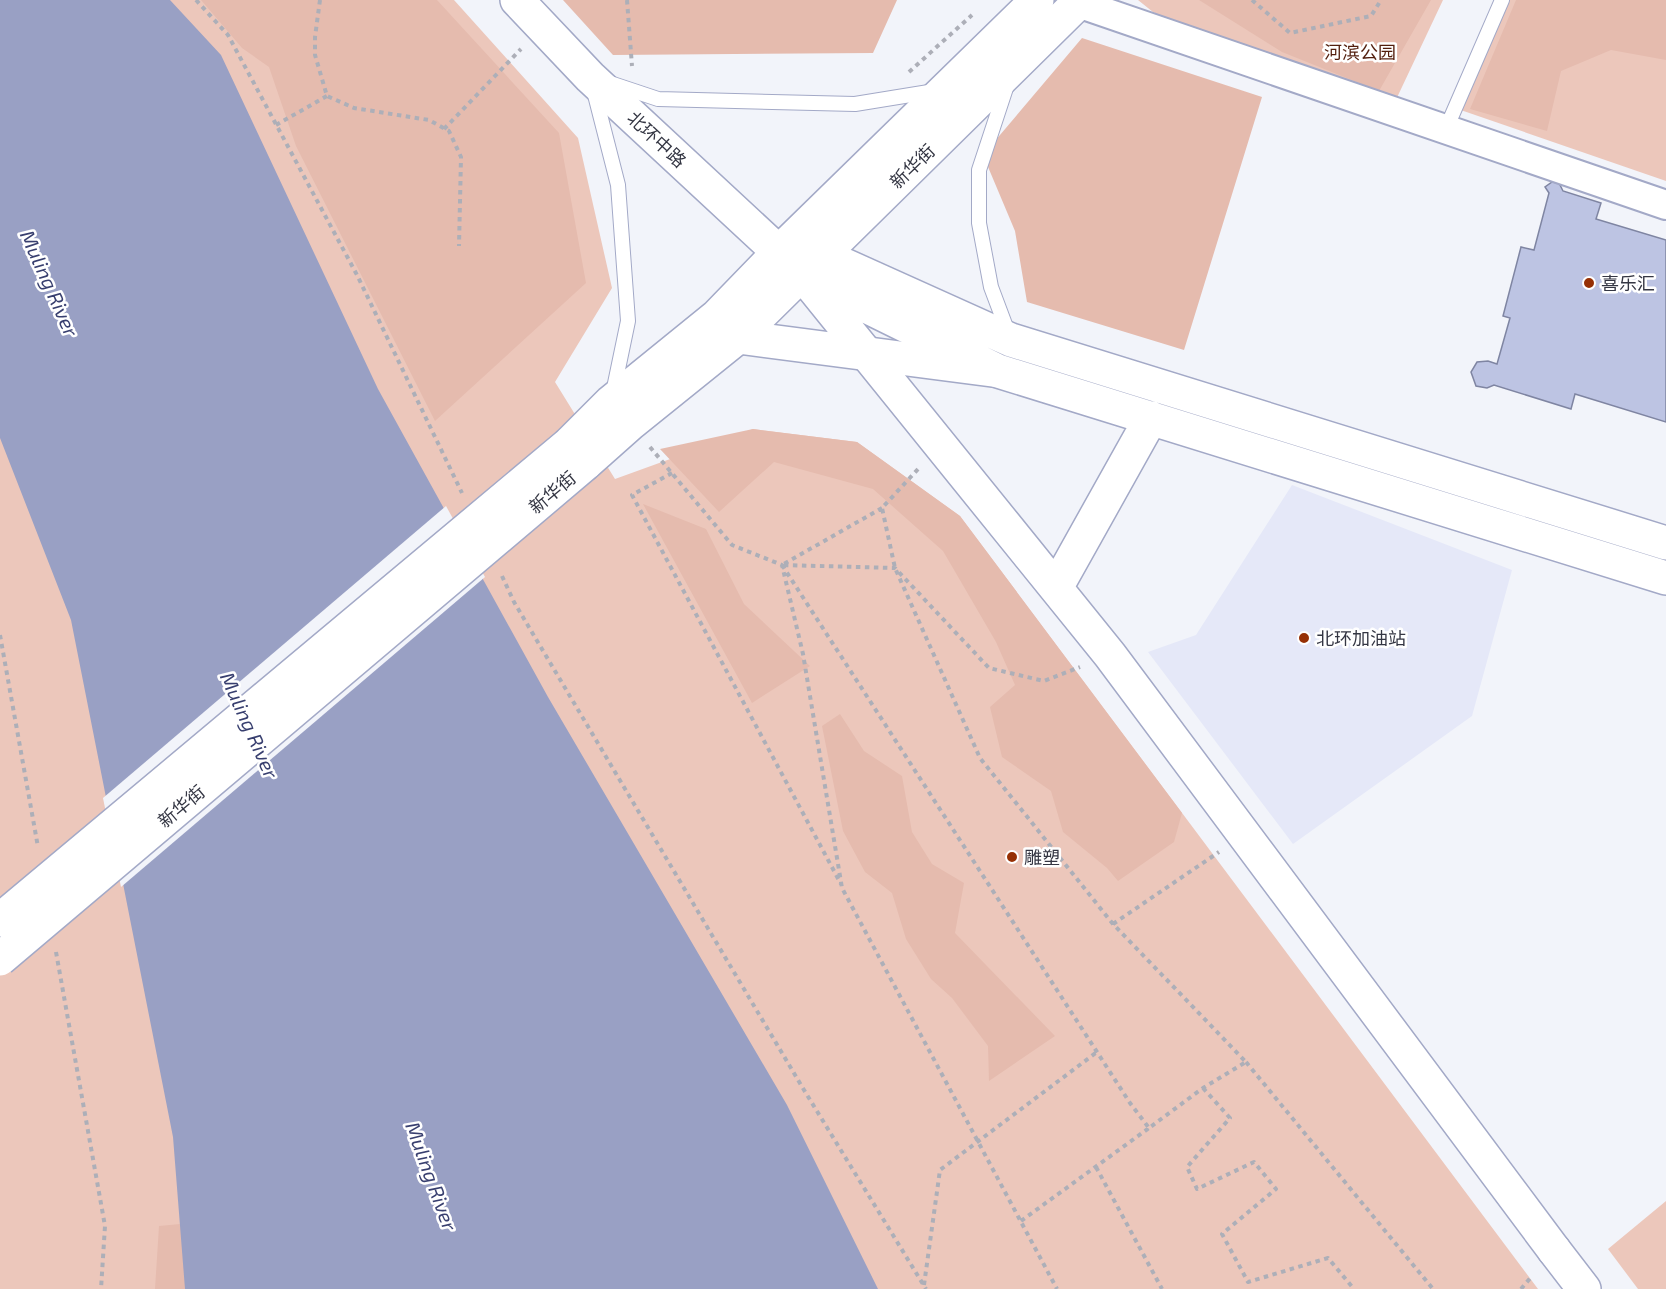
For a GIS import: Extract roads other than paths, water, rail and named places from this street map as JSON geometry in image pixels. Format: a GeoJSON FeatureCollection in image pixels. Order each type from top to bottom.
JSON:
{"type":"FeatureCollection","features":[{"type":"Feature","properties":{"kind":"main road","name":"北环中路"},"geometry":{"type":"LineString","coordinates":[[517,0],[590,77],[801,260]]}},
{"type":"Feature","properties":{"kind":"main road","name":"新华街"},"geometry":{"type":"LineString","coordinates":[[621,413],[738,337],[946,89],[1037,0]]}},
{"type":"Feature","properties":{"kind":"main road","name":"新华街"},"geometry":{"type":"LineString","coordinates":[[0,959],[577,454],[717,316],[801,260],[1013,67],[1080,1]]}},
{"type":"Feature","properties":{"kind":"main road"},"geometry":{"type":"LineString","coordinates":[[801,260],[1011,340],[1666,543]]}},
{"type":"Feature","properties":{"kind":"main road"},"geometry":{"type":"LineString","coordinates":[[801,260],[866,354],[1110,655],[1584,1289]]}},
{"type":"Feature","properties":{"kind":"main road"},"geometry":{"type":"LineString","coordinates":[[801,260],[998,371]]}},
{"type":"Feature","properties":{"kind":"main road"},"geometry":{"type":"LineString","coordinates":[[738,337],[998,371],[1666,578]]}},
{"type":"Feature","properties":{"kind":"main road"},"geometry":{"type":"LineString","coordinates":[[1056,588],[1151,418]]}},
{"type":"Feature","properties":{"kind":"main road","name":"新华街"},"geometry":{"type":"LineString","coordinates":[[0,920],[577,454]]}},
{"type":"Feature","properties":{"kind":"street"},"geometry":{"type":"LineString","coordinates":[[1080,1],[1666,204]]}},
{"type":"Feature","properties":{"kind":"lane"},"geometry":{"type":"LineString","coordinates":[[1446,129],[1502,0]]}},
{"type":"Feature","properties":{"kind":"lane"},"geometry":{"type":"LineString","coordinates":[[1011,340],[991,287],[979,224],[979,170],[1013,67]]}},
{"type":"Feature","properties":{"kind":"lane"},"geometry":{"type":"LineString","coordinates":[[590,77],[658,99],[855,104],[946,89]]}},
{"type":"Feature","properties":{"kind":"lane"},"geometry":{"type":"LineString","coordinates":[[590,77],[618,185],[628,321],[621,413]]}},
{"type":"Feature","properties":{"kind":"water","name":"Muling River"},"geometry":{"type":"Polygon","coordinates":[[[0,0],[170,0],[221,55],[378,389],[548,697],[787,1105],[878,1289],[185,1289],[173,1137],[71,620],[0,438],[0,0]]]}},
{"type":"Feature","properties":{"kind":"place","name":"喜乐汇"},"geometry":{"type":"Point","coordinates":[1589,283]}},
{"type":"Feature","properties":{"kind":"place","name":"北环加油站"},"geometry":{"type":"Point","coordinates":[1304,638]}},
{"type":"Feature","properties":{"kind":"place","name":"雕塑"},"geometry":{"type":"Point","coordinates":[1012,857]}},
{"type":"Feature","properties":{"kind":"park label","name":"河滨公园"},"geometry":{"type":"Point","coordinates":[1360,52]}}]}
